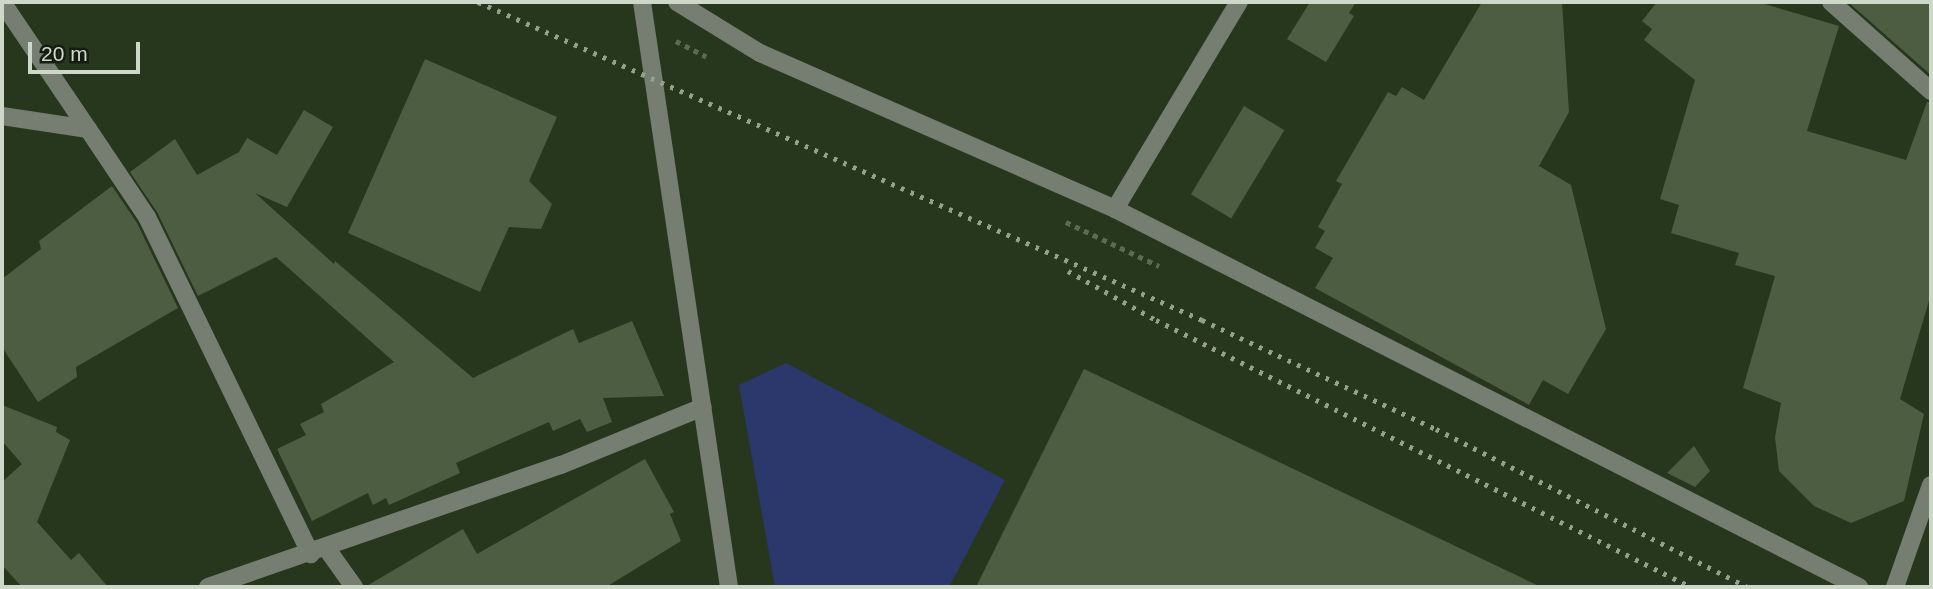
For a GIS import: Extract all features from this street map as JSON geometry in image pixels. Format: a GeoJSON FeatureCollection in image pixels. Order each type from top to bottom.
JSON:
{"type":"FeatureCollection","features":[{"type":"Feature","properties":{"kind":"street"},"geometry":{"type":"LineString","coordinates":[[2,2],[147,217],[319,551],[354,587]]}},
{"type":"Feature","properties":{"kind":"street"},"geometry":{"type":"LineString","coordinates":[[642,2],[729,587]]}},
{"type":"Feature","properties":{"kind":"street"},"geometry":{"type":"LineString","coordinates":[[677,2],[760,53],[1115,209],[1858,587]]}},
{"type":"Feature","properties":{"kind":"street"},"geometry":{"type":"LineString","coordinates":[[1115,209],[1239,2]]}},
{"type":"Feature","properties":{"kind":"street"},"geometry":{"type":"LineString","coordinates":[[1831,2],[1931,91]]}},
{"type":"Feature","properties":{"kind":"street"},"geometry":{"type":"LineString","coordinates":[[2,116],[88,129]]}},
{"type":"Feature","properties":{"kind":"street"},"geometry":{"type":"LineString","coordinates":[[208,587],[319,551],[561,465],[703,407]]}},
{"type":"Feature","properties":{"kind":"street"},"geometry":{"type":"LineString","coordinates":[[1895,587],[1931,485]]}},
{"type":"Feature","properties":{"kind":"shaded area"},"geometry":{"type":"Polygon","coordinates":[[[786,363],[1005,480],[949,587],[775,587],[739,385],[786,363]]]}},
{"type":"Feature","properties":{"kind":"building"},"geometry":{"type":"Polygon","coordinates":[[[1310,2],[1356,2],[1349,13],[1354,16],[1326,62],[1287,39],[1310,2]]]}},
{"type":"Feature","properties":{"kind":"building"},"geometry":{"type":"Polygon","coordinates":[[[1482,2],[1562,2],[1569,112],[1539,166],[1571,185],[1606,329],[1568,394],[1543,380],[1529,405],[1315,288],[1333,258],[1315,248],[1325,231],[1318,227],[1342,184],[1336,181],[1388,92],[1396,96],[1402,87],[1424,100],[1482,2]]]}},
{"type":"Feature","properties":{"kind":"building"},"geometry":{"type":"Polygon","coordinates":[[[1657,2],[1758,2],[1839,26],[1807,131],[1906,160],[1927,102],[1931,102],[1931,294],[1900,399],[1924,414],[1904,501],[1851,523],[1814,506],[1779,471],[1775,437],[1781,403],[1743,388],[1775,276],[1735,265],[1739,253],[1671,233],[1679,205],[1660,199],[1695,80],[1644,40],[1652,29],[1642,21],[1657,2]]]}},
{"type":"Feature","properties":{"kind":"building"},"geometry":{"type":"Polygon","coordinates":[[[1848,2],[1931,2],[1931,75],[1856,9],[1848,2]]]}},
{"type":"Feature","properties":{"kind":"building"},"geometry":{"type":"Polygon","coordinates":[[[425,59],[557,117],[529,181],[552,204],[541,229],[509,227],[480,292],[348,233],[425,59]]]}},
{"type":"Feature","properties":{"kind":"building"},"geometry":{"type":"Polygon","coordinates":[[[1244,106],[1284,130],[1231,218],[1191,194],[1244,106]]]}},
{"type":"Feature","properties":{"kind":"building"},"geometry":{"type":"Polygon","coordinates":[[[304,110],[333,127],[287,207],[255,193],[334,264],[335,261],[473,378],[573,329],[579,343],[632,321],[664,396],[603,398],[612,422],[587,432],[580,419],[553,431],[549,422],[456,463],[460,473],[389,505],[386,498],[373,505],[368,493],[312,521],[277,449],[306,435],[300,424],[324,412],[321,404],[394,362],[276,257],[198,296],[157,212],[130,172],[175,139],[197,175],[239,152],[247,138],[277,155],[304,110]]]}},
{"type":"Feature","properties":{"kind":"building"},"geometry":{"type":"Polygon","coordinates":[[[112,186],[137,223],[178,308],[76,367],[77,377],[38,402],[2,347],[2,279],[41,249],[39,241],[112,186]]]}},
{"type":"Feature","properties":{"kind":"building"},"geometry":{"type":"Polygon","coordinates":[[[1084,369],[1541,587],[976,587],[1084,369]]]}},
{"type":"Feature","properties":{"kind":"building"},"geometry":{"type":"Polygon","coordinates":[[[2,405],[57,427],[56,432],[70,440],[37,522],[71,560],[79,553],[108,587],[22,587],[2,565],[2,482],[22,464],[2,441],[2,405]]]}},
{"type":"Feature","properties":{"kind":"building"},"geometry":{"type":"Polygon","coordinates":[[[1694,446],[1710,471],[1695,487],[1667,473],[1694,446]]]}},
{"type":"Feature","properties":{"kind":"building"},"geometry":{"type":"Polygon","coordinates":[[[645,459],[674,512],[670,514],[681,541],[606,587],[365,587],[463,529],[477,554],[645,459]]]}},
{"type":"Feature","properties":{"kind":"railway"},"geometry":{"type":"LineString","coordinates":[[478,2],[1202,320],[1436,429],[1747,587]]}},
{"type":"Feature","properties":{"kind":"railway"},"geometry":{"type":"LineString","coordinates":[[1068,271],[1156,320],[1691,587]]}}]}
